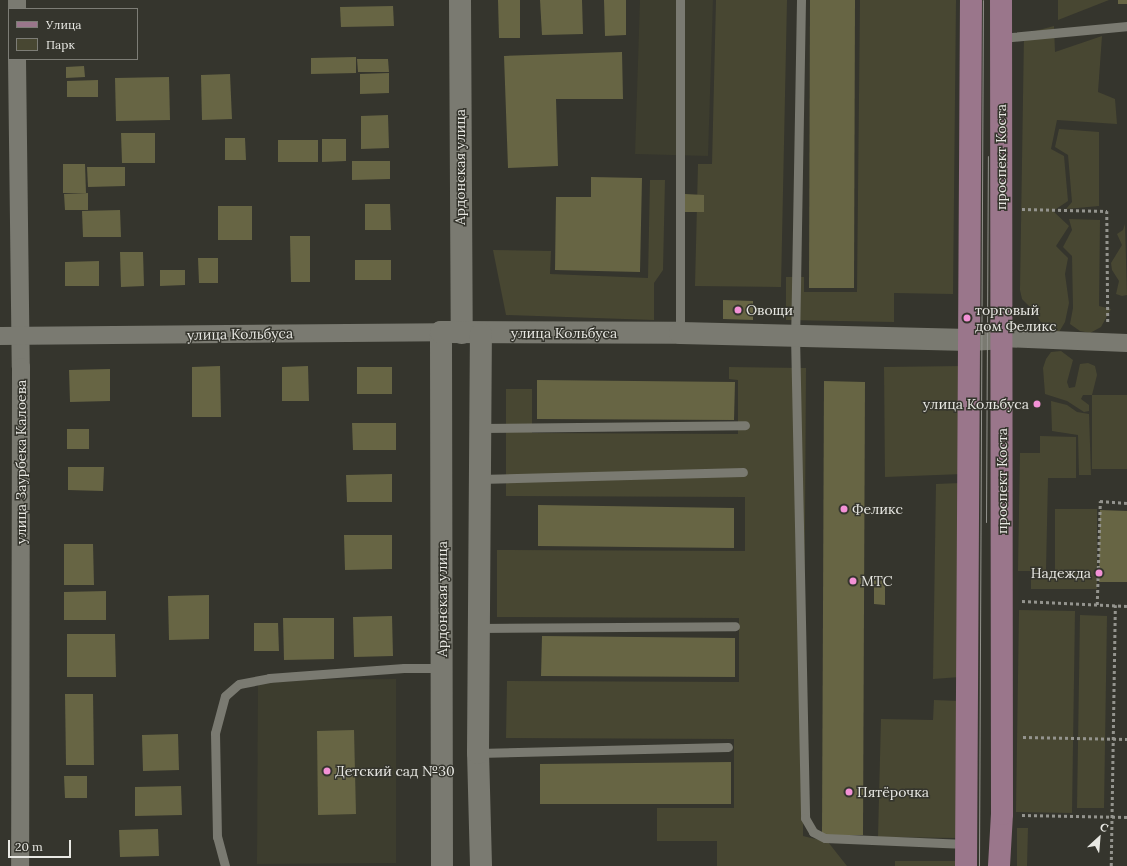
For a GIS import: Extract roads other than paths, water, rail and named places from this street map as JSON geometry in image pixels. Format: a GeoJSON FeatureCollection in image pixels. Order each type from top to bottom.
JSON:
{"type":"FeatureCollection","features":[{"type":"Feature","properties":{"kind":"main road"},"geometry":{"type":"LineString","coordinates":[[966,866],[971,0]]}},
{"type":"Feature","properties":{"kind":"main road","name":"проспект Коста"},"geometry":{"type":"LineString","coordinates":[[999,866],[1002,814],[1000,736],[1002,601],[1001,0]]}},
{"type":"Feature","properties":{"kind":"street","name":"Ардонская улица"},"geometry":{"type":"LineString","coordinates":[[442,866],[442,668],[461,333],[460,0]]}},
{"type":"Feature","properties":{"kind":"street","name":"улица Заурбека Калоева"},"geometry":{"type":"LineString","coordinates":[[18,60],[21,336],[20,866]]}},
{"type":"Feature","properties":{"kind":"street","name":"Ардонская улица"},"geometry":{"type":"LineString","coordinates":[[461,333],[479,428],[478,753],[481,866]]}},
{"type":"Feature","properties":{"kind":"street","name":"улица Кольбуса"},"geometry":{"type":"LineString","coordinates":[[0,336],[680,333],[969,340],[1002,338],[1127,343]]}},
{"type":"Feature","properties":{"kind":"lane"},"geometry":{"type":"LineString","coordinates":[[680,0],[680,333]]}},
{"type":"Feature","properties":{"kind":"lane"},"geometry":{"type":"LineString","coordinates":[[801,0],[795,335],[805,818],[813,832],[825,838],[937,845],[966,844]]}},
{"type":"Feature","properties":{"kind":"lane"},"geometry":{"type":"LineString","coordinates":[[1001,38],[1127,26]]}},
{"type":"Feature","properties":{"kind":"lane"},"geometry":{"type":"LineString","coordinates":[[479,428],[745,425]]}},
{"type":"Feature","properties":{"kind":"lane"},"geometry":{"type":"LineString","coordinates":[[479,479],[743,472]]}},
{"type":"Feature","properties":{"kind":"lane"},"geometry":{"type":"LineString","coordinates":[[479,628],[735,626]]}},
{"type":"Feature","properties":{"kind":"lane"},"geometry":{"type":"LineString","coordinates":[[225,866],[217,837],[215,733],[225,696],[239,684],[269,678],[404,668],[442,668]]}},
{"type":"Feature","properties":{"kind":"lane"},"geometry":{"type":"LineString","coordinates":[[478,753],[728,746]]}},
{"type":"Feature","properties":{"kind":"tram line"},"geometry":{"type":"LineString","coordinates":[[979,866],[983,0]]}},
{"type":"Feature","properties":{"kind":"tram line"},"geometry":{"type":"LineString","coordinates":[[986,522],[988,156]]}},
{"type":"Feature","properties":{"kind":"place","name":"Овощи"},"geometry":{"type":"Point","coordinates":[738,310]}},
{"type":"Feature","properties":{"kind":"place","name":"торговый дом Феликс"},"geometry":{"type":"Point","coordinates":[967,318]}},
{"type":"Feature","properties":{"kind":"place","name":"улица Кольбуса"},"geometry":{"type":"Point","coordinates":[1037,404]}},
{"type":"Feature","properties":{"kind":"place","name":"Феликс"},"geometry":{"type":"Point","coordinates":[844,509]}},
{"type":"Feature","properties":{"kind":"place","name":"Надежда"},"geometry":{"type":"Point","coordinates":[1099,573]}},
{"type":"Feature","properties":{"kind":"place","name":"МТС"},"geometry":{"type":"Point","coordinates":[853,581]}},
{"type":"Feature","properties":{"kind":"place","name":"Детский сад №30"},"geometry":{"type":"Point","coordinates":[327,771]}},
{"type":"Feature","properties":{"kind":"place","name":"Пятёрочка"},"geometry":{"type":"Point","coordinates":[849,792]}}]}
